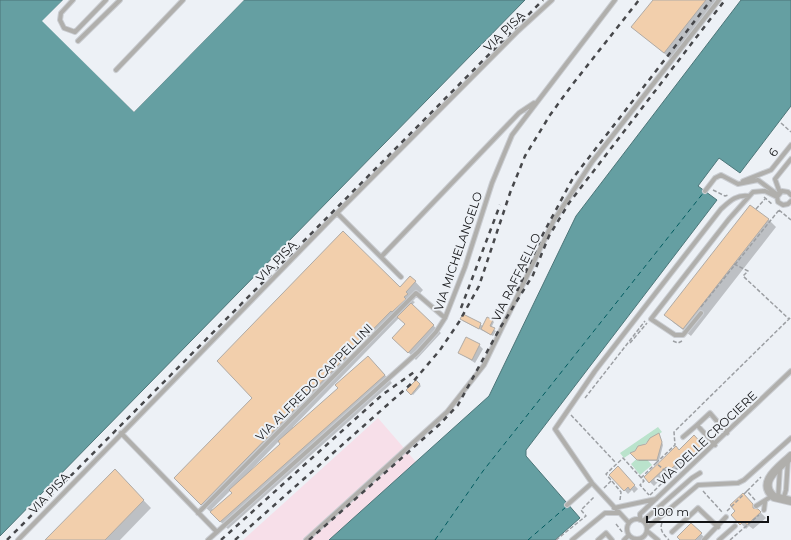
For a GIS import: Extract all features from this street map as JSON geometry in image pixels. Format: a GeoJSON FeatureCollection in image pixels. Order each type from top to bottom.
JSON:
{"type":"FeatureCollection","features":[{"type":"Feature","properties":{"kind":"street"},"geometry":{"type":"LineString","coordinates":[[781,499],[767,487],[767,481],[789,458]]}},
{"type":"Feature","properties":{"kind":"lane"},"geometry":{"type":"LineString","coordinates":[[73,0],[61,13],[60,20],[64,28],[75,32],[106,0]]}},
{"type":"Feature","properties":{"kind":"lane"},"geometry":{"type":"LineString","coordinates":[[78,41],[120,0]]}},
{"type":"Feature","properties":{"kind":"lane"},"geometry":{"type":"LineString","coordinates":[[116,70],[183,0]]}},
{"type":"Feature","properties":{"kind":"lane","name":"VIA PISA"},"geometry":{"type":"LineString","coordinates":[[18,540],[337,213],[518,31],[552,0]]}},
{"type":"Feature","properties":{"kind":"lane","name":"VIA MICHELANGELO"},"geometry":{"type":"LineString","coordinates":[[208,540],[422,347],[436,332],[446,318],[465,267],[492,183],[512,135],[615,0]]}},
{"type":"Feature","properties":{"kind":"lane","name":"VIA RAFFAELLO"},"geometry":{"type":"LineString","coordinates":[[306,540],[447,412],[484,365],[554,220],[592,162],[719,0]]}},
{"type":"Feature","properties":{"kind":"lane"},"geometry":{"type":"LineString","coordinates":[[381,257],[520,113],[537,101]]}},
{"type":"Feature","properties":{"kind":"lane","name":"6"},"geometry":{"type":"LineString","coordinates":[[738,184],[753,176],[771,170],[791,145]]}},
{"type":"Feature","properties":{"kind":"lane"},"geometry":{"type":"LineString","coordinates":[[791,159],[775,179],[778,202],[783,205],[791,202]]}},
{"type":"Feature","properties":{"kind":"lane"},"geometry":{"type":"LineString","coordinates":[[704,191],[716,178],[721,175],[738,184],[758,180],[778,195]]}},
{"type":"Feature","properties":{"kind":"lane"},"geometry":{"type":"LineString","coordinates":[[701,313],[683,335],[679,336],[675,335],[651,319],[729,219],[753,192],[760,190],[778,195],[785,191],[791,194]]}},
{"type":"Feature","properties":{"kind":"lane"},"geometry":{"type":"LineString","coordinates":[[629,524],[592,483],[555,429],[595,371],[722,209],[735,198],[742,195],[749,196]]}},
{"type":"Feature","properties":{"kind":"lane"},"geometry":{"type":"LineString","coordinates":[[337,213],[401,276]]}},
{"type":"Feature","properties":{"kind":"lane","name":"VIA ALFREDO CAPPELLINI"},"geometry":{"type":"LineString","coordinates":[[198,513],[416,293],[446,318]]}},
{"type":"Feature","properties":{"kind":"lane","name":"VIA DELLE CROCIERE"},"geometry":{"type":"LineString","coordinates":[[641,520],[640,514],[791,371]]}},
{"type":"Feature","properties":{"kind":"lane"},"geometry":{"type":"LineString","coordinates":[[683,437],[710,413],[727,433]]}},
{"type":"Feature","properties":{"kind":"lane"},"geometry":{"type":"LineString","coordinates":[[697,424],[714,445]]}},
{"type":"Feature","properties":{"kind":"lane"},"geometry":{"type":"LineString","coordinates":[[121,433],[217,532]]}},
{"type":"Feature","properties":{"kind":"lane"},"geometry":{"type":"LineString","coordinates":[[700,473],[641,520],[633,520],[627,529],[626,538],[641,539],[647,530],[691,489],[698,485],[738,483],[744,480],[791,438]]}},
{"type":"Feature","properties":{"kind":"lane"},"geometry":{"type":"LineString","coordinates":[[786,490],[789,458]]}},
{"type":"Feature","properties":{"kind":"lane"},"geometry":{"type":"LineString","coordinates":[[780,467],[781,499]]}},
{"type":"Feature","properties":{"kind":"lane"},"geometry":{"type":"LineString","coordinates":[[568,505],[592,483]]}},
{"type":"Feature","properties":{"kind":"lane"},"geometry":{"type":"LineString","coordinates":[[781,499],[786,490],[791,486]]}},
{"type":"Feature","properties":{"kind":"lane"},"geometry":{"type":"LineString","coordinates":[[614,508],[656,499]]}},
{"type":"Feature","properties":{"kind":"lane"},"geometry":{"type":"LineString","coordinates":[[756,506],[765,502],[781,499]]}},
{"type":"Feature","properties":{"kind":"lane"},"geometry":{"type":"LineString","coordinates":[[764,510],[765,502]]}},
{"type":"Feature","properties":{"kind":"lane"},"geometry":{"type":"LineString","coordinates":[[672,532],[698,508],[718,527]]}},
{"type":"Feature","properties":{"kind":"lane"},"geometry":{"type":"LineString","coordinates":[[572,540],[605,513],[618,513]]}},
{"type":"Feature","properties":{"kind":"lane"},"geometry":{"type":"LineString","coordinates":[[704,540],[718,527],[725,515]]}},
{"type":"Feature","properties":{"kind":"lane"},"geometry":{"type":"LineString","coordinates":[[641,520],[647,530],[658,540]]}},
{"type":"Feature","properties":{"kind":"lane"},"geometry":{"type":"LineString","coordinates":[[720,540],[735,526]]}},
{"type":"Feature","properties":{"kind":"lane"},"geometry":{"type":"LineString","coordinates":[[576,540],[582,533]]}},
{"type":"Feature","properties":{"kind":"lane"},"geometry":{"type":"LineString","coordinates":[[598,540],[606,533],[612,540]]}},
{"type":"Feature","properties":{"kind":"path"},"geometry":{"type":"LineString","coordinates":[[781,123],[791,132]]}},
{"type":"Feature","properties":{"kind":"path"},"geometry":{"type":"LineString","coordinates":[[756,209],[765,199]]}},
{"type":"Feature","properties":{"kind":"path"},"geometry":{"type":"LineString","coordinates":[[701,313],[698,311],[734,264],[779,210]]}},
{"type":"Feature","properties":{"kind":"path"},"geometry":{"type":"LineString","coordinates":[[641,478],[674,446],[674,432],[790,318],[743,276],[748,271],[734,264]]}},
{"type":"Feature","properties":{"kind":"path"},"geometry":{"type":"LineString","coordinates":[[584,399],[647,319]]}},
{"type":"Feature","properties":{"kind":"path"},"geometry":{"type":"LineString","coordinates":[[576,410],[571,416],[616,463]]}},
{"type":"Feature","properties":{"kind":"path"},"geometry":{"type":"LineString","coordinates":[[620,500],[621,492],[606,474],[623,458],[644,481],[640,485],[649,495]]}},
{"type":"Feature","properties":{"kind":"path"},"geometry":{"type":"LineString","coordinates":[[656,463],[670,475]]}},
{"type":"Feature","properties":{"kind":"path"},"geometry":{"type":"LineString","coordinates":[[556,540],[586,516],[581,510],[612,480]]}},
{"type":"Feature","properties":{"kind":"path"},"geometry":{"type":"LineString","coordinates":[[725,515],[747,491]]}},
{"type":"Feature","properties":{"kind":"path"},"geometry":{"type":"LineString","coordinates":[[730,540],[764,510]]}},
{"type":"Feature","properties":{"kind":"path"},"geometry":{"type":"LineString","coordinates":[[667,518],[660,527],[669,540]]}},
{"type":"Feature","properties":{"kind":"path"},"geometry":{"type":"LineString","coordinates":[[616,524],[626,538]]}},
{"type":"Feature","properties":{"kind":"shaded area"},"geometry":{"type":"Polygon","coordinates":[[[378,418],[416,462],[329,540],[243,540],[378,418]]]}},
{"type":"Feature","properties":{"kind":"green space"},"geometry":{"type":"Polygon","coordinates":[[[658,427],[662,432],[624,458],[620,453],[658,427]]]}},
{"type":"Feature","properties":{"kind":"green space"},"geometry":{"type":"Polygon","coordinates":[[[642,454],[652,465],[640,475],[631,464],[642,454]]]}},
{"type":"Feature","properties":{"kind":"water"},"geometry":{"type":"Polygon","coordinates":[[[0,0],[63,0],[43,21],[134,112],[244,0],[525,0],[0,536],[0,0]]]}},
{"type":"Feature","properties":{"kind":"water"},"geometry":{"type":"Polygon","coordinates":[[[741,0],[791,0],[791,106],[740,173],[719,158],[698,186],[717,200],[526,450],[526,456],[580,518],[555,540],[329,540],[489,396],[576,216],[741,0]]]}},
{"type":"Feature","properties":{"kind":"pier"},"geometry":{"type":"Polygon","coordinates":[[[63,0],[65,0],[45,21],[134,109],[242,0],[244,0],[134,112],[42,21],[63,0]]]}},
{"type":"Feature","properties":{"kind":"building"},"geometry":{"type":"Polygon","coordinates":[[[653,0],[706,0],[664,53],[631,27],[653,0]]]}},
{"type":"Feature","properties":{"kind":"building"},"geometry":{"type":"Polygon","coordinates":[[[750,205],[769,219],[683,329],[664,315],[750,205]]]}},
{"type":"Feature","properties":{"kind":"building"},"geometry":{"type":"Polygon","coordinates":[[[343,231],[400,287],[410,276],[416,281],[406,292],[408,294],[404,297],[406,299],[392,312],[391,311],[201,505],[174,478],[252,398],[217,361],[343,231]]]}},
{"type":"Feature","properties":{"kind":"building"},"geometry":{"type":"Polygon","coordinates":[[[411,303],[434,325],[408,353],[392,338],[405,324],[397,317],[411,303]]]}},
{"type":"Feature","properties":{"kind":"building"},"geometry":{"type":"Polygon","coordinates":[[[463,314],[481,323],[479,329],[460,319],[463,314]]]}},
{"type":"Feature","properties":{"kind":"building"},"geometry":{"type":"Polygon","coordinates":[[[487,317],[493,320],[490,326],[495,328],[491,335],[481,329],[487,317]]]}},
{"type":"Feature","properties":{"kind":"building"},"geometry":{"type":"Polygon","coordinates":[[[466,337],[480,344],[472,360],[458,353],[466,337]]]}},
{"type":"Feature","properties":{"kind":"building"},"geometry":{"type":"Polygon","coordinates":[[[368,356],[385,375],[220,522],[210,512],[232,493],[229,490],[280,444],[278,441],[338,388],[335,385],[368,356]]]}},
{"type":"Feature","properties":{"kind":"building"},"geometry":{"type":"Polygon","coordinates":[[[416,380],[420,384],[411,395],[406,390],[416,380]]]}},
{"type":"Feature","properties":{"kind":"building"},"geometry":{"type":"Polygon","coordinates":[[[659,433],[662,442],[657,460],[637,460],[630,453],[635,451],[638,446],[646,444],[650,438],[659,433]]]}},
{"type":"Feature","properties":{"kind":"building"},"geometry":{"type":"Polygon","coordinates":[[[694,435],[703,445],[694,455],[690,451],[670,470],[666,467],[649,483],[644,477],[676,446],[679,450],[694,435]]]}},
{"type":"Feature","properties":{"kind":"building"},"geometry":{"type":"Polygon","coordinates":[[[618,466],[635,485],[630,490],[628,487],[624,491],[609,475],[618,466]]]}},
{"type":"Feature","properties":{"kind":"building"},"geometry":{"type":"Polygon","coordinates":[[[115,469],[144,500],[105,540],[45,540],[115,469]]]}},
{"type":"Feature","properties":{"kind":"building"},"geometry":{"type":"Polygon","coordinates":[[[743,493],[753,504],[753,508],[758,509],[761,512],[747,525],[744,521],[740,525],[731,515],[735,511],[730,505],[743,493]]]}},
{"type":"Feature","properties":{"kind":"building"},"geometry":{"type":"Polygon","coordinates":[[[691,523],[702,533],[695,540],[680,540],[677,537],[691,523]]]}},
{"type":"Feature","properties":{"kind":"ferry route"},"geometry":{"type":"LineString","coordinates":[[435,540],[483,471],[704,192]]}},
{"type":"Feature","properties":{"kind":"ferry route"},"geometry":{"type":"LineString","coordinates":[[528,540],[566,507]]}},
{"type":"Feature","properties":{"kind":"railway"},"geometry":{"type":"LineString","coordinates":[[7,540],[543,0]]}},
{"type":"Feature","properties":{"kind":"railway"},"geometry":{"type":"LineString","coordinates":[[235,540],[412,383],[440,350],[459,322],[479,286],[510,193],[525,156],[550,115],[639,0]]}},
{"type":"Feature","properties":{"kind":"railway"},"geometry":{"type":"LineString","coordinates":[[517,291],[543,234],[573,178],[711,0]]}},
{"type":"Feature","properties":{"kind":"railway"},"geometry":{"type":"LineString","coordinates":[[309,540],[440,424],[458,405],[500,328],[533,275],[549,236],[569,203],[725,0]]}},
{"type":"Feature","properties":{"kind":"railway"},"geometry":{"type":"LineString","coordinates":[[461,308],[500,205]]}},
{"type":"Feature","properties":{"kind":"railway"},"geometry":{"type":"LineString","coordinates":[[221,540],[382,395],[417,370]]}}]}
